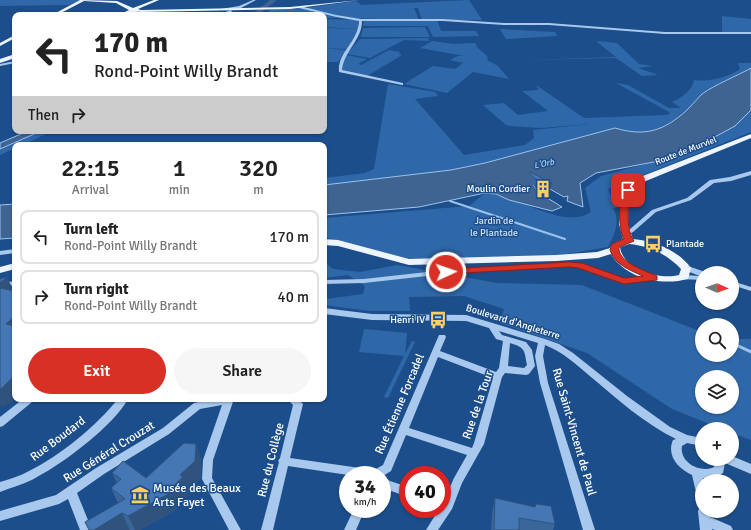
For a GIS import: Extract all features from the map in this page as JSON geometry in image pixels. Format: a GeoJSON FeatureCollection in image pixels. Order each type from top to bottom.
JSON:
{"type":"FeatureCollection","features":[{"type":"Feature","properties":{"kind":"main road"},"geometry":{"type":"LineString","coordinates":[[60,12],[83,0],[117,2],[133,10],[144,10],[302,7],[358,0]]}},
{"type":"Feature","properties":{"kind":"main road"},"geometry":{"type":"LineString","coordinates":[[110,0],[144,10]]}},
{"type":"Feature","properties":{"kind":"main road"},"geometry":{"type":"LineString","coordinates":[[128,12],[157,0]]}},
{"type":"Feature","properties":{"kind":"main road"},"geometry":{"type":"LineString","coordinates":[[302,7],[354,0]]}},
{"type":"Feature","properties":{"kind":"main road"},"geometry":{"type":"LineString","coordinates":[[0,45],[12,38]]}},
{"type":"Feature","properties":{"kind":"main road"},"geometry":{"type":"LineString","coordinates":[[0,61],[12,57]]}},
{"type":"Feature","properties":{"kind":"main road","name":"Route de Murviel"},"geometry":{"type":"LineString","coordinates":[[625,239],[625,194],[638,181],[751,136]]}},
{"type":"Feature","properties":{"kind":"main road"},"geometry":{"type":"LineString","coordinates":[[625,239],[642,242],[666,252],[678,259],[685,273],[674,280],[654,278],[633,269],[616,256],[614,250],[615,246],[625,239]]}},
{"type":"Feature","properties":{"kind":"main road"},"geometry":{"type":"LineString","coordinates":[[327,242],[338,243],[409,262],[556,258],[598,255],[614,250]]}},
{"type":"Feature","properties":{"kind":"main road"},"geometry":{"type":"LineString","coordinates":[[556,258],[622,262]]}},
{"type":"Feature","properties":{"kind":"main road"},"geometry":{"type":"LineString","coordinates":[[0,270],[12,267]]}},
{"type":"Feature","properties":{"kind":"street"},"geometry":{"type":"LineString","coordinates":[[214,9],[240,7],[256,0]]}},
{"type":"Feature","properties":{"kind":"street"},"geometry":{"type":"LineString","coordinates":[[302,7],[321,12]]}},
{"type":"Feature","properties":{"kind":"street"},"geometry":{"type":"LineString","coordinates":[[226,12],[234,9]]}},
{"type":"Feature","properties":{"kind":"street"},"geometry":{"type":"LineString","coordinates":[[327,14],[361,20],[443,20],[504,24],[549,24],[659,33],[751,33]]}},
{"type":"Feature","properties":{"kind":"street"},"geometry":{"type":"LineString","coordinates":[[361,20],[358,38],[342,58],[340,71],[402,84]]}},
{"type":"Feature","properties":{"kind":"street"},"geometry":{"type":"LineString","coordinates":[[0,65],[12,63]]}},
{"type":"Feature","properties":{"kind":"street"},"geometry":{"type":"LineString","coordinates":[[625,239],[654,211],[689,198],[712,182],[731,179],[751,173]]}},
{"type":"Feature","properties":{"kind":"street"},"geometry":{"type":"LineString","coordinates":[[0,253],[12,251]]}},
{"type":"Feature","properties":{"kind":"street"},"geometry":{"type":"LineString","coordinates":[[327,282],[364,281],[446,272],[569,264],[579,265],[619,280],[636,281],[654,278]]}},
{"type":"Feature","properties":{"kind":"street"},"geometry":{"type":"LineString","coordinates":[[619,280],[632,278],[634,275],[633,269]]}},
{"type":"Feature","properties":{"kind":"street"},"geometry":{"type":"LineString","coordinates":[[685,273],[695,274]]}},
{"type":"Feature","properties":{"kind":"street"},"geometry":{"type":"LineString","coordinates":[[685,273],[695,276]]}},
{"type":"Feature","properties":{"kind":"street"},"geometry":{"type":"LineString","coordinates":[[0,285],[12,283]]}},
{"type":"Feature","properties":{"kind":"street"},"geometry":{"type":"LineString","coordinates":[[739,285],[751,289]]}},
{"type":"Feature","properties":{"kind":"street","name":"Boulevard d'Angleterre"},"geometry":{"type":"LineString","coordinates":[[327,311],[372,317],[466,318],[556,346],[570,355],[624,399],[682,441]]}},
{"type":"Feature","properties":{"kind":"street","name":"Rue de la Tour"},"geometry":{"type":"LineString","coordinates":[[451,494],[479,444],[501,373],[526,372],[531,366],[528,350],[523,344],[499,337],[492,326]]}},
{"type":"Feature","properties":{"kind":"street","name":"Rue Étienne Forcadel"},"geometry":{"type":"LineString","coordinates":[[388,466],[442,337]]}},
{"type":"Feature","properties":{"kind":"street","name":"Rue Saint-Vincent de Paul"},"geometry":{"type":"LineString","coordinates":[[542,341],[539,356],[544,383],[589,530]]}},
{"type":"Feature","properties":{"kind":"street"},"geometry":{"type":"LineString","coordinates":[[436,353],[501,373],[506,343]]}},
{"type":"Feature","properties":{"kind":"street"},"geometry":{"type":"LineString","coordinates":[[0,423],[25,402]]}},
{"type":"Feature","properties":{"kind":"street","name":"Rue Boudard"},"geometry":{"type":"LineString","coordinates":[[0,487],[34,474],[77,444],[120,402]]}},
{"type":"Feature","properties":{"kind":"street","name":"Rue Général Crouzat"},"geometry":{"type":"LineString","coordinates":[[0,516],[59,500],[166,432],[197,406],[218,402]]}},
{"type":"Feature","properties":{"kind":"street"},"geometry":{"type":"LineString","coordinates":[[227,402],[208,460],[207,479],[235,530]]}},
{"type":"Feature","properties":{"kind":"street","name":"Rue du Collège"},"geometry":{"type":"LineString","coordinates":[[267,530],[298,404],[296,402]]}},
{"type":"Feature","properties":{"kind":"street"},"geometry":{"type":"LineString","coordinates":[[404,430],[474,453]]}},
{"type":"Feature","properties":{"kind":"street"},"geometry":{"type":"LineString","coordinates":[[695,442],[682,441],[676,451],[677,456],[685,466],[697,473],[704,474],[715,473],[719,466]]}},
{"type":"Feature","properties":{"kind":"street"},"geometry":{"type":"LineString","coordinates":[[283,461],[339,470]]}},
{"type":"Feature","properties":{"kind":"street"},"geometry":{"type":"LineString","coordinates":[[70,492],[74,497],[86,530]]}},
{"type":"Feature","properties":{"kind":"street"},"geometry":{"type":"LineString","coordinates":[[350,530],[356,518]]}},
{"type":"Feature","properties":{"kind":"street","name":"Rue de la Tour"},"geometry":{"type":"LineString","coordinates":[[432,530],[438,518]]}},
{"type":"Feature","properties":{"kind":"street"},"geometry":{"type":"LineString","coordinates":[[705,520],[726,530]]}},
{"type":"Feature","properties":{"kind":"green space"},"geometry":{"type":"Polygon","coordinates":[[[0,0],[80,0],[69,5],[0,6],[0,0]]]}},
{"type":"Feature","properties":{"kind":"green space"},"geometry":{"type":"Polygon","coordinates":[[[469,0],[482,20],[422,20],[418,8],[414,8],[419,20],[346,18],[327,13],[327,12],[305,8],[356,1],[361,5],[469,0]]]}},
{"type":"Feature","properties":{"kind":"green space"},"geometry":{"type":"Polygon","coordinates":[[[301,8],[316,12],[268,12],[271,9],[301,8]]]}},
{"type":"Feature","properties":{"kind":"green space"},"geometry":{"type":"Polygon","coordinates":[[[327,15],[338,18],[327,18],[327,15]]]}},
{"type":"Feature","properties":{"kind":"green space"},"geometry":{"type":"Polygon","coordinates":[[[722,16],[751,19],[751,32],[722,32],[722,16]]]}},
{"type":"Feature","properties":{"kind":"green space"},"geometry":{"type":"Polygon","coordinates":[[[327,19],[358,20],[359,29],[327,27],[327,19]]]}},
{"type":"Feature","properties":{"kind":"green space"},"geometry":{"type":"Polygon","coordinates":[[[437,20],[441,31],[476,31],[479,36],[433,37],[428,26],[363,26],[364,21],[437,20]]]}},
{"type":"Feature","properties":{"kind":"green space"},"geometry":{"type":"Polygon","coordinates":[[[425,27],[430,37],[361,37],[363,28],[425,27]]]}},
{"type":"Feature","properties":{"kind":"green space"},"geometry":{"type":"Polygon","coordinates":[[[327,28],[359,29],[352,43],[347,49],[327,48],[327,28]]]}},
{"type":"Feature","properties":{"kind":"green space"},"geometry":{"type":"Polygon","coordinates":[[[500,29],[555,32],[557,36],[506,39],[500,29]]]}},
{"type":"Feature","properties":{"kind":"green space"},"geometry":{"type":"Polygon","coordinates":[[[428,38],[429,41],[404,40],[370,58],[347,54],[360,39],[428,38]]]}},
{"type":"Feature","properties":{"kind":"green space"},"geometry":{"type":"Polygon","coordinates":[[[432,41],[454,44],[475,43],[477,47],[488,57],[487,60],[498,66],[509,79],[473,72],[447,93],[404,84],[433,66],[455,69],[463,63],[450,60],[458,56],[464,56],[420,48],[432,41]]]}},
{"type":"Feature","properties":{"kind":"green space"},"geometry":{"type":"Polygon","coordinates":[[[596,41],[617,43],[639,64],[652,66],[638,68],[658,75],[642,76],[616,58],[524,60],[616,57],[596,41]]]}},
{"type":"Feature","properties":{"kind":"green space"},"geometry":{"type":"Polygon","coordinates":[[[327,48],[346,50],[338,62],[327,62],[327,48]]]}},
{"type":"Feature","properties":{"kind":"green space"},"geometry":{"type":"Polygon","coordinates":[[[389,50],[400,52],[399,54],[402,55],[367,76],[339,70],[346,55],[367,59],[358,64],[361,65],[389,50]]]}},
{"type":"Feature","properties":{"kind":"green space"},"geometry":{"type":"Polygon","coordinates":[[[738,63],[751,63],[751,68],[705,93],[679,117],[654,130],[636,132],[615,128],[485,163],[451,170],[327,185],[327,178],[365,173],[374,169],[388,84],[435,92],[438,96],[415,99],[464,155],[525,145],[534,138],[533,130],[590,124],[541,128],[510,126],[506,125],[483,105],[504,103],[518,115],[548,111],[522,91],[539,90],[536,85],[584,118],[666,115],[670,114],[669,112],[616,83],[628,85],[669,108],[681,108],[672,102],[679,99],[689,91],[694,80],[718,79],[740,69],[738,63]]]}},
{"type":"Feature","properties":{"kind":"green space","name":"Jardin de le Plantade"},"geometry":{"type":"Polygon","coordinates":[[[751,110],[751,132],[608,189],[617,208],[613,208],[617,223],[608,247],[555,256],[411,260],[327,238],[327,218],[469,206],[485,193],[511,199],[554,215],[580,217],[591,212],[585,188],[601,176],[679,155],[735,126],[751,110]]]}},
{"type":"Feature","properties":{"kind":"green space"},"geometry":{"type":"Polygon","coordinates":[[[34,134],[46,134],[29,142],[16,142],[34,134]]]}},
{"type":"Feature","properties":{"kind":"green space"},"geometry":{"type":"Polygon","coordinates":[[[12,144],[12,149],[0,155],[0,149],[12,144]]]}},
{"type":"Feature","properties":{"kind":"green space"},"geometry":{"type":"Polygon","coordinates":[[[327,264],[333,269],[360,272],[397,265],[497,283],[582,285],[695,329],[695,362],[739,362],[739,339],[751,339],[751,440],[739,436],[739,422],[704,422],[672,409],[587,353],[500,323],[504,309],[464,296],[409,297],[410,311],[369,311],[327,305],[327,299],[363,294],[365,286],[348,275],[327,278],[327,264]]]}},
{"type":"Feature","properties":{"kind":"green space"},"geometry":{"type":"Polygon","coordinates":[[[364,329],[407,333],[405,354],[412,341],[415,342],[388,398],[384,397],[404,356],[359,352],[364,329]]]}},
{"type":"Feature","properties":{"kind":"water","name":"L'Orb"},"geometry":{"type":"Polygon","coordinates":[[[751,68],[751,110],[735,126],[691,150],[659,161],[596,173],[580,183],[583,207],[567,201],[568,196],[564,197],[541,184],[533,185],[541,194],[562,207],[552,211],[509,200],[496,194],[485,193],[419,207],[327,215],[327,185],[451,170],[485,163],[615,128],[636,132],[654,130],[679,117],[702,94],[751,68]]]}},
{"type":"Feature","properties":{"kind":"water"},"geometry":{"type":"Polygon","coordinates":[[[21,134],[34,134],[16,142],[12,142],[12,144],[0,149],[0,143],[21,134]]]}},
{"type":"Feature","properties":{"kind":"water"},"geometry":{"type":"Polygon","coordinates":[[[12,204],[12,238],[0,239],[0,205],[12,204]]]}},
{"type":"Feature","properties":{"kind":"building"},"geometry":{"type":"Polygon","coordinates":[[[530,172],[552,183],[543,186],[529,173],[530,172]]]}},
{"type":"Feature","properties":{"kind":"building"},"geometry":{"type":"Polygon","coordinates":[[[7,277],[0,283],[0,279],[7,277]]]}},
{"type":"Feature","properties":{"kind":"building"},"geometry":{"type":"Polygon","coordinates":[[[0,288],[12,290],[12,319],[6,324],[12,325],[12,378],[0,389],[0,288]]]}},
{"type":"Feature","properties":{"kind":"building"},"geometry":{"type":"Polygon","coordinates":[[[184,443],[196,444],[195,461],[180,475],[183,477],[170,489],[170,493],[128,516],[122,513],[94,530],[89,530],[85,522],[125,499],[111,488],[121,479],[112,473],[123,461],[146,478],[184,443]]]}},
{"type":"Feature","properties":{"kind":"building"},"geometry":{"type":"Polygon","coordinates":[[[495,498],[535,507],[536,504],[551,506],[555,524],[519,518],[519,530],[494,530],[495,498]]]}},
{"type":"Feature","properties":{"kind":"waterway"},"geometry":{"type":"LineString","coordinates":[[258,12],[274,0]]}},
{"type":"Feature","properties":{"kind":"waterway"},"geometry":{"type":"LineString","coordinates":[[450,201],[565,239]]}},
{"type":"Feature","properties":{"kind":"waterway"},"geometry":{"type":"LineString","coordinates":[[739,346],[751,352]]}},
{"type":"Feature","properties":{"kind":"place","name":"Moulin Cordier"},"geometry":{"type":"Point","coordinates":[543,189]}},
{"type":"Feature","properties":{"kind":"place","name":"Plantade"},"geometry":{"type":"Point","coordinates":[653,244]}},
{"type":"Feature","properties":{"kind":"place","name":"Henri IV"},"geometry":{"type":"Point","coordinates":[438,320]}},
{"type":"Feature","properties":{"kind":"place","name":"Musée des Beaux Arts Fayet"},"geometry":{"type":"Point","coordinates":[140,495]}},
{"type":"Feature","properties":{"kind":"route"},"geometry":{"type":"LineString","coordinates":[[446,272],[569,264],[579,265],[624,281],[654,278],[635,270],[622,262],[616,256],[614,250],[615,246],[621,242],[629,241],[625,234],[624,227],[625,194],[628,190]]}}]}
